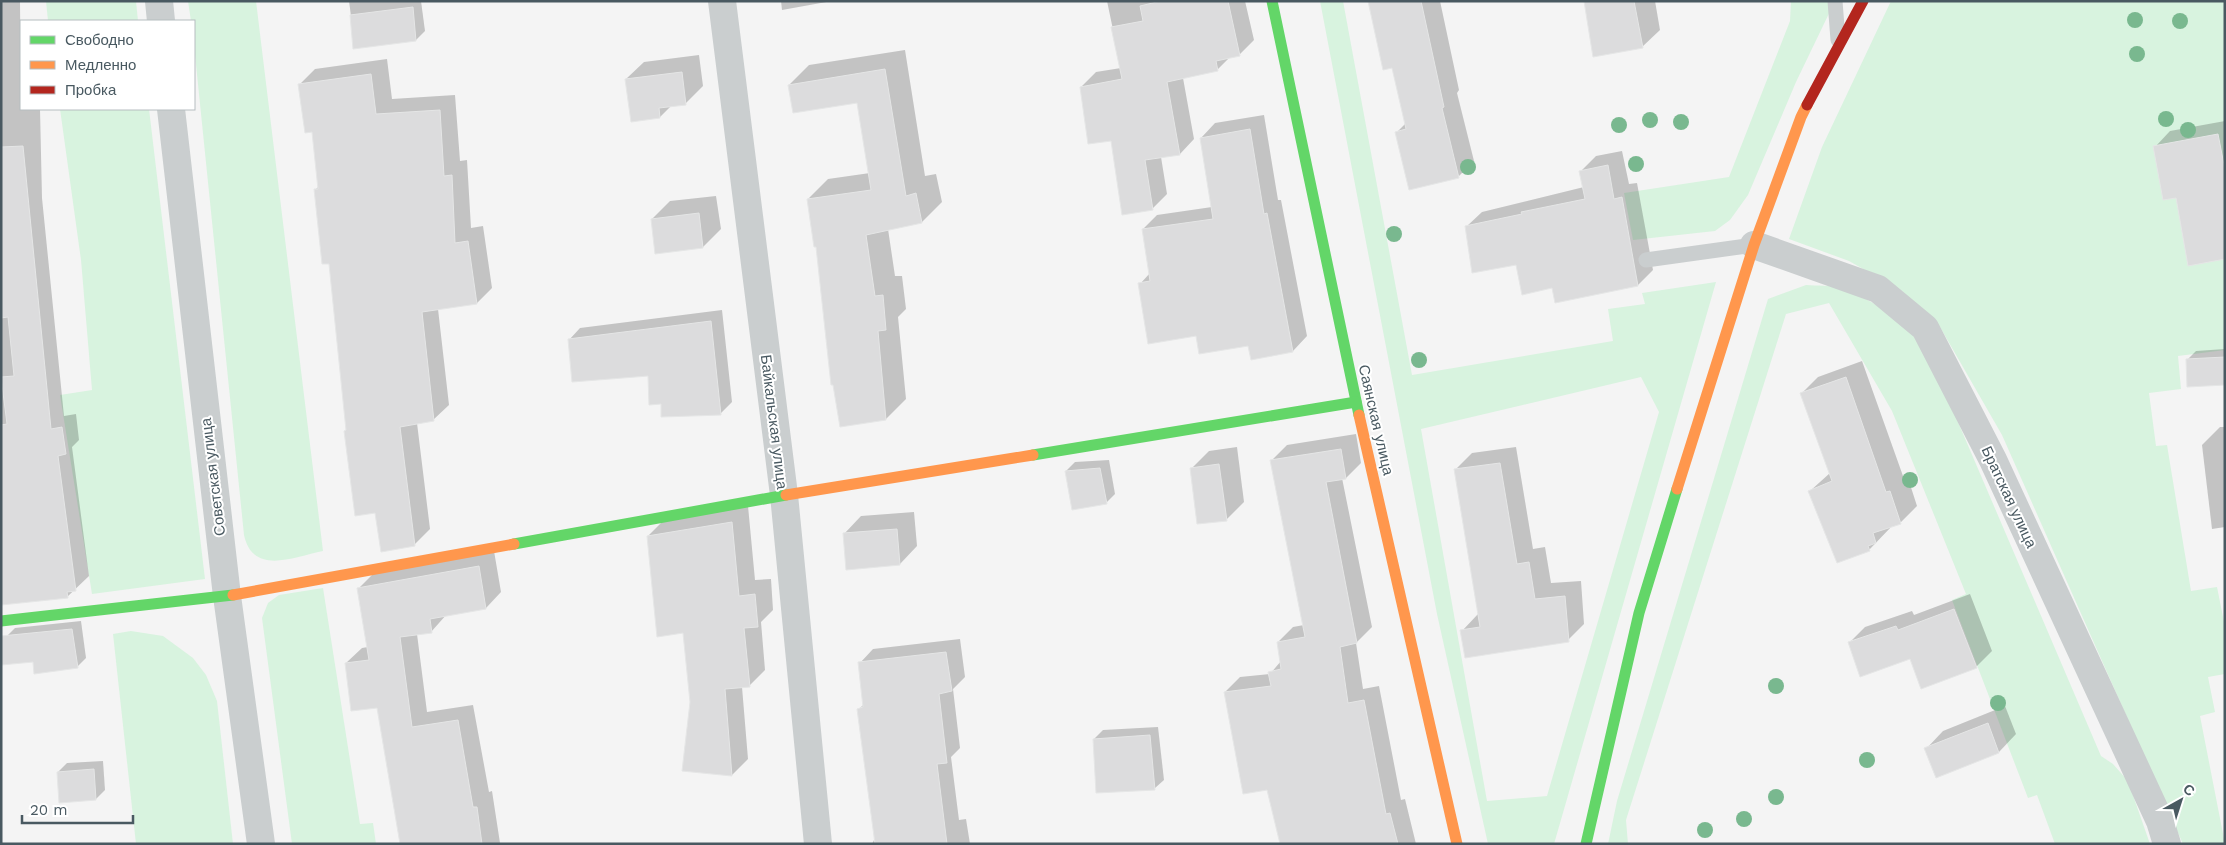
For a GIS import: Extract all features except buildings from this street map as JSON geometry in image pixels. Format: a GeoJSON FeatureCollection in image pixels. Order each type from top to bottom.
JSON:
{"type":"FeatureCollection","features":[{"type":"Feature","properties":{"kind":"street"},"geometry":{"type":"LineString","coordinates":[[159,1],[161,20]]}},
{"type":"Feature","properties":{"kind":"street","name":"Байкальская улица"},"geometry":{"type":"LineString","coordinates":[[722,1],[784,495],[818,844]]}},
{"type":"Feature","properties":{"kind":"street","name":"Саянская улица"},"geometry":{"type":"LineString","coordinates":[[1272,1],[1356,402],[1457,844]]}},
{"type":"Feature","properties":{"kind":"street"},"geometry":{"type":"LineString","coordinates":[[1586,844],[1639,613],[1754,245],[1801,117],[1863,1]]}},
{"type":"Feature","properties":{"kind":"street","name":"Советская улица"},"geometry":{"type":"LineString","coordinates":[[171,110],[227,596],[261,844]]}},
{"type":"Feature","properties":{"kind":"street","name":"Братская улица"},"geometry":{"type":"LineString","coordinates":[[1754,245],[1878,289],[1925,328],[1993,460],[2156,812],[2167,844]]}},
{"type":"Feature","properties":{"kind":"street"},"geometry":{"type":"LineString","coordinates":[[1,621],[227,596],[784,495],[1356,402]]}},
{"type":"Feature","properties":{"kind":"lane"},"geometry":{"type":"LineString","coordinates":[[1835,1],[1839,46]]}},
{"type":"Feature","properties":{"kind":"lane"},"geometry":{"type":"LineString","coordinates":[[1646,260],[1754,245]]}},
{"type":"Feature","properties":{"kind":"green space"},"geometry":{"type":"Polygon","coordinates":[[[46,1],[136,1],[138,20],[48,20],[46,1]]]}},
{"type":"Feature","properties":{"kind":"green space"},"geometry":{"type":"Polygon","coordinates":[[[188,1],[256,1],[323,551],[276,561],[265,560],[256,556],[249,548],[244,535],[195,55],[195,20],[191,20],[188,1]]]}},
{"type":"Feature","properties":{"kind":"green space"},"geometry":{"type":"Polygon","coordinates":[[[1320,1],[1343,1],[1412,375],[1613,341],[1608,309],[1645,304],[1642,293],[1716,282],[1554,844],[1488,844],[1437,614],[1320,1]],[[1641,377],[1421,429],[1487,801],[1547,796],[1659,412],[1641,377]]]}},
{"type":"Feature","properties":{"kind":"green space"},"geometry":{"type":"Polygon","coordinates":[[[1791,1],[1835,1],[1796,82],[1748,195],[1730,220],[1715,231],[1633,240],[1624,193],[1729,177],[1790,21],[1791,1]]]}},
{"type":"Feature","properties":{"kind":"green space"},"geometry":{"type":"Polygon","coordinates":[[[1891,1],[2225,1],[2225,350],[2178,356],[2181,389],[2149,393],[2156,446],[2167,445],[2191,591],[2217,587],[2225,627],[2225,674],[2208,677],[2215,712],[2200,716],[2225,844],[2183,844],[2002,435],[1940,327],[1902,291],[1849,261],[1789,239],[1822,147],[1891,1]]]}},
{"type":"Feature","properties":{"kind":"green space"},"geometry":{"type":"Polygon","coordinates":[[[60,110],[149,110],[205,579],[92,594],[60,395],[92,390],[81,260],[60,110]]]}},
{"type":"Feature","properties":{"kind":"green space"},"geometry":{"type":"Polygon","coordinates":[[[1806,285],[1841,288],[1866,299],[1900,323],[1928,352],[2101,756],[2113,764],[2128,781],[2150,844],[2055,844],[2037,795],[2028,798],[1952,600],[1966,594],[1892,411],[1829,303],[1786,314],[1626,820],[1628,844],[1608,844],[1617,801],[1768,299],[1806,285]]]}},
{"type":"Feature","properties":{"kind":"green space"},"geometry":{"type":"Polygon","coordinates":[[[323,588],[360,824],[373,823],[376,844],[292,844],[262,618],[268,603],[279,595],[323,588]]]}},
{"type":"Feature","properties":{"kind":"green space"},"geometry":{"type":"Polygon","coordinates":[[[131,631],[163,636],[193,658],[206,675],[217,701],[233,844],[136,844],[113,634],[131,631]]]}},
{"type":"Feature","properties":{"kind":"traffic: fast"},"geometry":{"type":"LineString","coordinates":[[1272,1],[1359,415]]}},
{"type":"Feature","properties":{"kind":"traffic: fast"},"geometry":{"type":"LineString","coordinates":[[1033,455],[1356,402]]}},
{"type":"Feature","properties":{"kind":"traffic: fast"},"geometry":{"type":"LineString","coordinates":[[1586,844],[1639,613],[1677,489]]}},
{"type":"Feature","properties":{"kind":"traffic: fast"},"geometry":{"type":"LineString","coordinates":[[514,544],[786,495]]}},
{"type":"Feature","properties":{"kind":"traffic: fast"},"geometry":{"type":"LineString","coordinates":[[1,621],[233,595]]}},
{"type":"Feature","properties":{"kind":"traffic: slow"},"geometry":{"type":"LineString","coordinates":[[1677,489],[1754,245],[1807,105]]}},
{"type":"Feature","properties":{"kind":"traffic: slow"},"geometry":{"type":"LineString","coordinates":[[1359,415],[1457,844]]}},
{"type":"Feature","properties":{"kind":"traffic: slow"},"geometry":{"type":"LineString","coordinates":[[786,495],[1033,455]]}},
{"type":"Feature","properties":{"kind":"traffic: slow"},"geometry":{"type":"LineString","coordinates":[[233,595],[514,544]]}},
{"type":"Feature","properties":{"kind":"traffic: jam"},"geometry":{"type":"LineString","coordinates":[[1807,105],[1863,1]]}}]}
